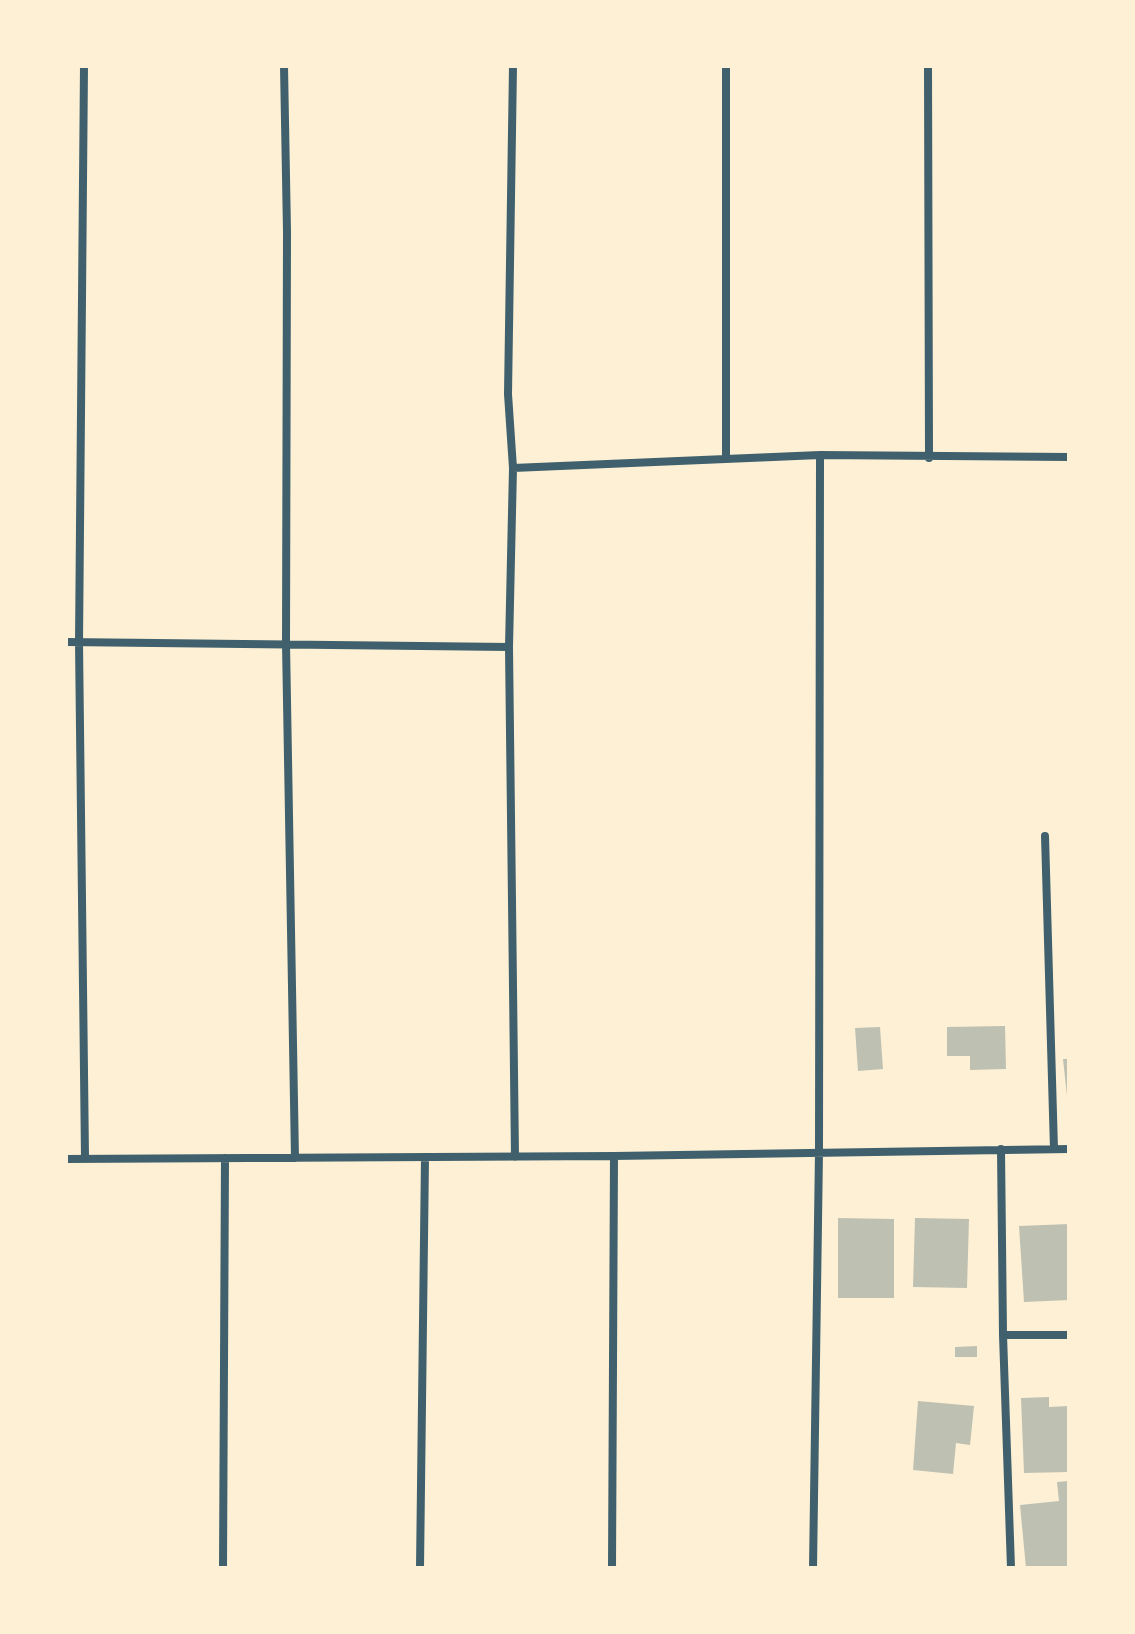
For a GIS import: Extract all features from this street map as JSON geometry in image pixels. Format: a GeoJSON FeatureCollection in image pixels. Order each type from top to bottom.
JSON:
{"type":"FeatureCollection","features":[{"type":"Feature","properties":{"kind":"street"},"geometry":{"type":"LineString","coordinates":[[84,66],[79,642],[85,1158]]}},
{"type":"Feature","properties":{"kind":"street"},"geometry":{"type":"LineString","coordinates":[[284,66],[287,232],[286,644],[295,1158]]}},
{"type":"Feature","properties":{"kind":"street"},"geometry":{"type":"LineString","coordinates":[[513,66],[508,394],[513,468],[509,647],[515,1157]]}},
{"type":"Feature","properties":{"kind":"street"},"geometry":{"type":"LineString","coordinates":[[726,66],[726,457]]}},
{"type":"Feature","properties":{"kind":"street"},"geometry":{"type":"LineString","coordinates":[[928,66],[929,458]]}},
{"type":"Feature","properties":{"kind":"street"},"geometry":{"type":"LineString","coordinates":[[513,468],[820,455],[1069,457]]}},
{"type":"Feature","properties":{"kind":"street"},"geometry":{"type":"LineString","coordinates":[[813,1568],[819,1152],[820,455]]}},
{"type":"Feature","properties":{"kind":"street"},"geometry":{"type":"LineString","coordinates":[[66,642],[509,647]]}},
{"type":"Feature","properties":{"kind":"street"},"geometry":{"type":"LineString","coordinates":[[1045,836],[1054,1149]]}},
{"type":"Feature","properties":{"kind":"street"},"geometry":{"type":"LineString","coordinates":[[1001,1149],[1003,1335],[1011,1568]]}},
{"type":"Feature","properties":{"kind":"street"},"geometry":{"type":"LineString","coordinates":[[66,1159],[515,1157],[1069,1149]]}},
{"type":"Feature","properties":{"kind":"street"},"geometry":{"type":"LineString","coordinates":[[612,1568],[614,1156]]}},
{"type":"Feature","properties":{"kind":"street"},"geometry":{"type":"LineString","coordinates":[[420,1568],[425,1157]]}},
{"type":"Feature","properties":{"kind":"street"},"geometry":{"type":"LineString","coordinates":[[223,1568],[225,1158]]}},
{"type":"Feature","properties":{"kind":"street"},"geometry":{"type":"LineString","coordinates":[[1003,1335],[1069,1335]]}},
{"type":"Feature","properties":{"kind":"building"},"geometry":{"type":"Polygon","coordinates":[[[1005,1026],[1006,1069],[970,1070],[970,1056],[947,1056],[947,1027],[1005,1026]]]}},
{"type":"Feature","properties":{"kind":"building"},"geometry":{"type":"Polygon","coordinates":[[[880,1027],[883,1069],[858,1071],[855,1028],[880,1027]]]}},
{"type":"Feature","properties":{"kind":"building"},"geometry":{"type":"Polygon","coordinates":[[[1063,1059],[1069,1059],[1069,1096],[1067,1096],[1063,1059]]]}},
{"type":"Feature","properties":{"kind":"building"},"geometry":{"type":"Polygon","coordinates":[[[838,1218],[894,1219],[894,1298],[838,1298],[838,1218]]]}},
{"type":"Feature","properties":{"kind":"building"},"geometry":{"type":"Polygon","coordinates":[[[915,1218],[969,1219],[967,1288],[913,1287],[915,1218]]]}},
{"type":"Feature","properties":{"kind":"building"},"geometry":{"type":"Polygon","coordinates":[[[1069,1224],[1069,1300],[1024,1302],[1019,1226],[1069,1224]]]}},
{"type":"Feature","properties":{"kind":"building"},"geometry":{"type":"Polygon","coordinates":[[[977,1346],[977,1357],[955,1357],[955,1347],[977,1346]]]}},
{"type":"Feature","properties":{"kind":"building"},"geometry":{"type":"Polygon","coordinates":[[[1049,1397],[1049,1407],[1069,1406],[1069,1472],[1024,1473],[1021,1398],[1049,1397]]]}},
{"type":"Feature","properties":{"kind":"building"},"geometry":{"type":"Polygon","coordinates":[[[918,1401],[974,1406],[970,1445],[956,1443],[953,1474],[913,1470],[918,1401]]]}},
{"type":"Feature","properties":{"kind":"building"},"geometry":{"type":"Polygon","coordinates":[[[1069,1481],[1069,1568],[1026,1568],[1020,1505],[1059,1501],[1057,1482],[1069,1481]]]}}]}
